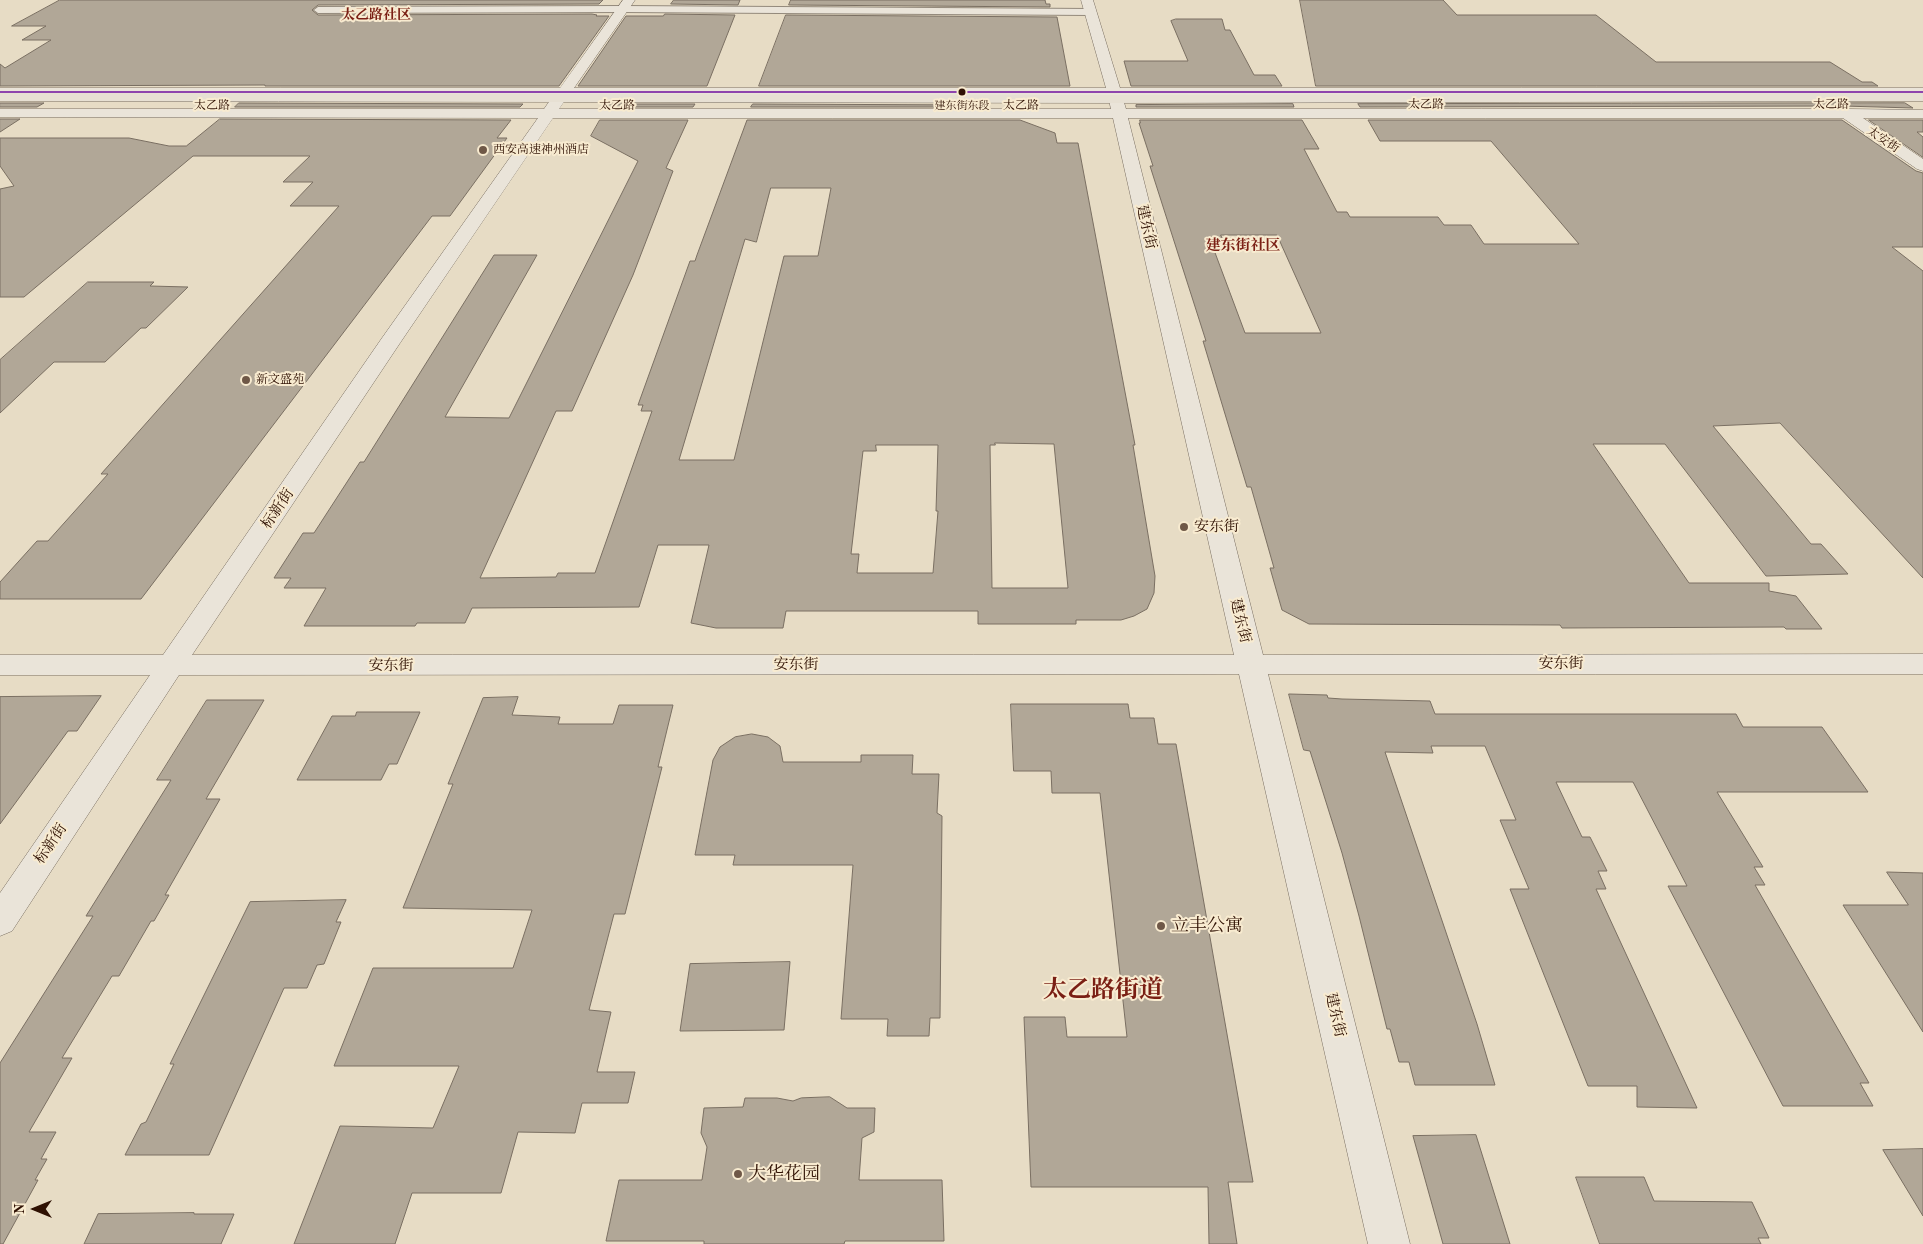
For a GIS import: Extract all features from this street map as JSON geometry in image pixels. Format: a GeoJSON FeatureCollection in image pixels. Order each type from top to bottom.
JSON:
{"type":"FeatureCollection","features":[{"type":"Feature","properties":{"kind":"main road","name":"标新街"},"geometry":{"type":"LineString","coordinates":[[0,921],[170,666],[556,102],[626,5]]}},
{"type":"Feature","properties":{"kind":"main road","name":"建东街"},"geometry":{"type":"LineString","coordinates":[[1089,6],[1116,102],[1389,1244]]}},
{"type":"Feature","properties":{"kind":"main road"},"geometry":{"type":"LineString","coordinates":[[0,92],[556,102],[1116,102],[1923,92]]}},
{"type":"Feature","properties":{"kind":"main road","name":"太乙路"},"geometry":{"type":"LineString","coordinates":[[0,97],[556,102]]}},
{"type":"Feature","properties":{"kind":"main road","name":"太乙路"},"geometry":{"type":"LineString","coordinates":[[1116,102],[1825,100],[1923,97]]}},
{"type":"Feature","properties":{"kind":"main road","name":"太乙路"},"geometry":{"type":"LineString","coordinates":[[1825,100],[1923,105]]}},
{"type":"Feature","properties":{"kind":"main road","name":"太安街"},"geometry":{"type":"LineString","coordinates":[[1825,100],[1923,166]]}},
{"type":"Feature","properties":{"kind":"main road"},"geometry":{"type":"LineString","coordinates":[[0,112],[556,102],[1116,102],[1923,114]]}},
{"type":"Feature","properties":{"kind":"main road","name":"太乙路"},"geometry":{"type":"LineString","coordinates":[[0,106],[556,102]]}},
{"type":"Feature","properties":{"kind":"main road","name":"安东街"},"geometry":{"type":"LineString","coordinates":[[0,665],[1923,664]]}},
{"type":"Feature","properties":{"kind":"lane"},"geometry":{"type":"LineString","coordinates":[[318,10],[626,5],[1089,6]]}},
{"type":"Feature","properties":{"kind":"building"},"geometry":{"type":"Polygon","coordinates":[[[60,0],[603,0],[599,4],[318,5],[312,10],[318,15],[592,14],[596,16],[609,16],[559,86],[0,86],[0,64],[5,68],[51,40],[22,40],[46,26],[12,26],[60,0]]]}},
{"type":"Feature","properties":{"kind":"building"},"geometry":{"type":"Polygon","coordinates":[[[674,0],[740,0],[738,5],[671,4],[674,0]]]}},
{"type":"Feature","properties":{"kind":"building"},"geometry":{"type":"Polygon","coordinates":[[[791,0],[1045,0],[1046,4],[1050,4],[1050,7],[789,5],[791,0]]]}},
{"type":"Feature","properties":{"kind":"building"},"geometry":{"type":"Polygon","coordinates":[[[1300,0],[1443,0],[1457,15],[1596,15],[1656,62],[1830,62],[1862,82],[1872,82],[1878,86],[1316,86],[1300,0]]]}},
{"type":"Feature","properties":{"kind":"building"},"geometry":{"type":"Polygon","coordinates":[[[665,14],[735,15],[707,86],[578,86],[626,16],[663,16],[665,14]]]}},
{"type":"Feature","properties":{"kind":"building"},"geometry":{"type":"Polygon","coordinates":[[[786,15],[1057,17],[1070,86],[759,86],[786,15]]]}},
{"type":"Feature","properties":{"kind":"building"},"geometry":{"type":"Polygon","coordinates":[[[1176,19],[1222,19],[1225,30],[1230,30],[1254,75],[1275,75],[1282,86],[1131,86],[1124,61],[1188,61],[1171,21],[1176,19]]]}},
{"type":"Feature","properties":{"kind":"building"},"geometry":{"type":"Polygon","coordinates":[[[0,103],[44,103],[37,107],[0,107],[0,103]]]}},
{"type":"Feature","properties":{"kind":"building"},"geometry":{"type":"Polygon","coordinates":[[[239,103],[523,104],[520,107],[235,107],[239,103]]]}},
{"type":"Feature","properties":{"kind":"building"},"geometry":{"type":"Polygon","coordinates":[[[1905,103],[1913,108],[1843,106],[1360,107],[1358,104],[1905,103]]]}},
{"type":"Feature","properties":{"kind":"building"},"geometry":{"type":"Polygon","coordinates":[[[610,104],[695,104],[693,107],[608,107],[610,104]]]}},
{"type":"Feature","properties":{"kind":"building"},"geometry":{"type":"Polygon","coordinates":[[[753,104],[977,105],[984,107],[751,107],[753,104]]]}},
{"type":"Feature","properties":{"kind":"building"},"geometry":{"type":"Polygon","coordinates":[[[1293,104],[1294,107],[1136,107],[1136,105],[1293,104]]]}},
{"type":"Feature","properties":{"kind":"building"},"geometry":{"type":"Polygon","coordinates":[[[0,119],[20,119],[0,132],[0,119]]]}},
{"type":"Feature","properties":{"kind":"building"},"geometry":{"type":"Polygon","coordinates":[[[220,119],[511,120],[497,138],[507,138],[450,216],[432,216],[141,599],[0,599],[0,582],[37,541],[48,541],[108,474],[101,474],[339,206],[290,206],[313,182],[283,182],[310,156],[193,156],[24,297],[0,297],[0,189],[14,186],[0,166],[0,138],[129,138],[169,146],[186,146],[220,119]]]}},
{"type":"Feature","properties":{"kind":"building"},"geometry":{"type":"Polygon","coordinates":[[[600,120],[688,120],[666,168],[673,171],[633,275],[572,411],[556,411],[480,578],[556,577],[558,573],[595,573],[652,411],[641,411],[643,405],[638,405],[690,261],[695,261],[747,120],[1020,120],[1055,133],[1057,143],[1078,143],[1135,445],[1133,445],[1155,576],[1154,593],[1147,609],[1121,620],[1076,620],[1076,624],[978,624],[978,611],[786,611],[783,628],[716,628],[691,623],[709,545],[658,545],[639,607],[472,608],[465,623],[417,623],[415,626],[304,626],[326,588],[284,588],[291,578],[274,578],[303,533],[314,533],[360,462],[364,462],[494,255],[537,255],[445,417],[509,418],[638,161],[591,136],[600,120]],[[771,188],[756,242],[745,239],[679,460],[734,460],[784,256],[818,256],[831,188],[771,188]],[[995,443],[995,445],[990,445],[992,588],[1068,588],[1054,444],[995,443]],[[876,445],[876,451],[863,451],[851,554],[859,554],[857,573],[933,573],[938,511],[936,511],[938,445],[876,445]]]}},
{"type":"Feature","properties":{"kind":"building"},"geometry":{"type":"Polygon","coordinates":[[[1140,120],[1302,120],[1319,149],[1304,149],[1337,212],[1347,212],[1350,217],[1438,217],[1444,225],[1471,225],[1484,244],[1579,244],[1491,141],[1380,141],[1368,120],[1842,120],[1916,171],[1923,173],[1923,247],[1892,247],[1923,271],[1923,578],[1780,423],[1713,426],[1811,544],[1821,544],[1848,574],[1766,576],[1665,444],[1593,444],[1689,583],[1769,583],[1769,591],[1796,596],[1822,629],[1786,629],[1784,627],[1562,628],[1560,625],[1309,624],[1282,610],[1270,568],[1274,568],[1251,487],[1247,487],[1203,341],[1206,341],[1150,166],[1153,166],[1140,120]],[[1221,235],[1225,245],[1213,245],[1245,333],[1321,333],[1277,235],[1221,235]]]}},
{"type":"Feature","properties":{"kind":"building"},"geometry":{"type":"Polygon","coordinates":[[[1869,120],[1923,120],[1923,132],[1917,132],[1923,137],[1923,157],[1869,120]]]}},
{"type":"Feature","properties":{"kind":"building"},"geometry":{"type":"Polygon","coordinates":[[[88,282],[154,282],[150,286],[188,287],[146,328],[141,328],[105,362],[54,362],[0,413],[0,360],[88,282]]]}},
{"type":"Feature","properties":{"kind":"building"},"geometry":{"type":"Polygon","coordinates":[[[1289,694],[1327,695],[1328,698],[1342,699],[1430,701],[1435,714],[1736,714],[1743,727],[1822,727],[1868,792],[1717,792],[1763,867],[1754,867],[1765,885],[1755,885],[1869,1083],[1860,1083],[1873,1106],[1783,1106],[1668,886],[1687,886],[1633,782],[1556,782],[1582,837],[1590,837],[1607,871],[1598,871],[1606,889],[1596,889],[1697,1108],[1637,1107],[1637,1086],[1588,1086],[1510,889],[1529,889],[1500,820],[1516,820],[1485,746],[1431,746],[1433,753],[1385,752],[1477,1024],[1495,1085],[1415,1085],[1409,1062],[1399,1062],[1390,1029],[1387,1029],[1342,853],[1310,751],[1304,750],[1289,694]]]}},
{"type":"Feature","properties":{"kind":"building"},"geometry":{"type":"Polygon","coordinates":[[[101,696],[77,731],[68,731],[0,824],[0,697],[101,696]]]}},
{"type":"Feature","properties":{"kind":"building"},"geometry":{"type":"Polygon","coordinates":[[[518,697],[512,715],[560,717],[558,724],[613,724],[619,705],[673,705],[658,767],[662,767],[625,914],[614,914],[589,1010],[611,1012],[597,1072],[635,1072],[628,1103],[582,1103],[575,1133],[518,1132],[501,1193],[412,1193],[395,1244],[294,1244],[340,1126],[433,1128],[459,1066],[334,1066],[373,968],[513,968],[532,910],[403,908],[453,784],[448,784],[483,698],[518,697]]]}},
{"type":"Feature","properties":{"kind":"building"},"geometry":{"type":"Polygon","coordinates":[[[207,700],[264,700],[206,799],[220,799],[165,895],[169,895],[154,921],[151,921],[119,976],[112,976],[62,1058],[72,1058],[29,1132],[56,1132],[41,1159],[47,1159],[35,1180],[38,1180],[3,1244],[0,1244],[0,1063],[93,916],[86,916],[171,780],[157,780],[207,700]]]}},
{"type":"Feature","properties":{"kind":"building","name":"立丰公寓"},"geometry":{"type":"Polygon","coordinates":[[[1011,704],[1128,704],[1130,718],[1154,718],[1158,744],[1176,744],[1253,1182],[1228,1182],[1237,1244],[1209,1244],[1208,1187],[1031,1187],[1024,1017],[1065,1017],[1067,1037],[1127,1037],[1100,793],[1052,793],[1051,771],[1014,771],[1011,704]]]}},
{"type":"Feature","properties":{"kind":"building"},"geometry":{"type":"Polygon","coordinates":[[[357,712],[420,712],[397,764],[389,764],[381,780],[297,780],[332,716],[355,716],[357,712]]]}},
{"type":"Feature","properties":{"kind":"building"},"geometry":{"type":"Polygon","coordinates":[[[752,734],[768,737],[780,746],[783,762],[861,762],[861,755],[913,755],[912,774],[939,774],[937,813],[942,816],[940,1018],[930,1018],[929,1036],[887,1036],[888,1019],[841,1019],[853,865],[733,865],[735,855],[695,855],[713,760],[720,747],[735,737],[752,734]]]}},
{"type":"Feature","properties":{"kind":"building"},"geometry":{"type":"Polygon","coordinates":[[[1887,872],[1923,873],[1923,1032],[1843,905],[1908,905],[1887,872]]]}},
{"type":"Feature","properties":{"kind":"building"},"geometry":{"type":"Polygon","coordinates":[[[346,900],[336,922],[341,922],[324,964],[317,965],[307,988],[284,988],[209,1155],[125,1155],[141,1124],[146,1122],[174,1064],[170,1064],[250,902],[346,900]]]}},
{"type":"Feature","properties":{"kind":"building"},"geometry":{"type":"Polygon","coordinates":[[[790,962],[784,1030],[680,1031],[690,964],[790,962]]]}},
{"type":"Feature","properties":{"kind":"building","name":"大华花园"},"geometry":{"type":"Polygon","coordinates":[[[830,1097],[847,1108],[875,1108],[874,1132],[862,1138],[859,1180],[942,1180],[944,1241],[845,1241],[844,1244],[704,1244],[704,1241],[606,1241],[619,1180],[702,1180],[707,1147],[701,1133],[704,1108],[743,1107],[745,1098],[777,1098],[793,1101],[801,1098],[830,1097]]]}},
{"type":"Feature","properties":{"kind":"building"},"geometry":{"type":"Polygon","coordinates":[[[1476,1135],[1510,1244],[1443,1244],[1413,1136],[1476,1135]]]}},
{"type":"Feature","properties":{"kind":"building"},"geometry":{"type":"Polygon","coordinates":[[[1923,1149],[1923,1216],[1883,1150],[1923,1149]]]}},
{"type":"Feature","properties":{"kind":"building"},"geometry":{"type":"Polygon","coordinates":[[[1576,1177],[1644,1177],[1654,1201],[1752,1202],[1769,1238],[1758,1238],[1761,1244],[1600,1244],[1576,1177]]]}},
{"type":"Feature","properties":{"kind":"building"},"geometry":{"type":"Polygon","coordinates":[[[98,1214],[234,1214],[221,1244],[84,1244],[98,1214]]]}},
{"type":"Feature","properties":{"kind":"transit line"},"geometry":{"type":"LineString","coordinates":[[0,92],[1923,92]]}},
{"type":"Feature","properties":{"kind":"place","name":"建东街东段"},"geometry":{"type":"Point","coordinates":[962,92]}},
{"type":"Feature","properties":{"kind":"place","name":"西安高速神州酒店"},"geometry":{"type":"Point","coordinates":[483,150]}},
{"type":"Feature","properties":{"kind":"place","name":"新文盛苑"},"geometry":{"type":"Point","coordinates":[246,380]}},
{"type":"Feature","properties":{"kind":"place","name":"安东街"},"geometry":{"type":"Point","coordinates":[1184,527]}},
{"type":"Feature","properties":{"kind":"place","name":"立丰公寓"},"geometry":{"type":"Point","coordinates":[1161,926]}},
{"type":"Feature","properties":{"kind":"place","name":"大华花园"},"geometry":{"type":"Point","coordinates":[738,1174]}},
{"type":"Feature","properties":{"kind":"district","name":"太乙路社区"},"geometry":{"type":"Point","coordinates":[376,15]}},
{"type":"Feature","properties":{"kind":"district","name":"建东街社区"},"geometry":{"type":"Point","coordinates":[1243,246]}},
{"type":"Feature","properties":{"kind":"district","name":"太乙路街道"},"geometry":{"type":"Point","coordinates":[1103,991]}}]}
